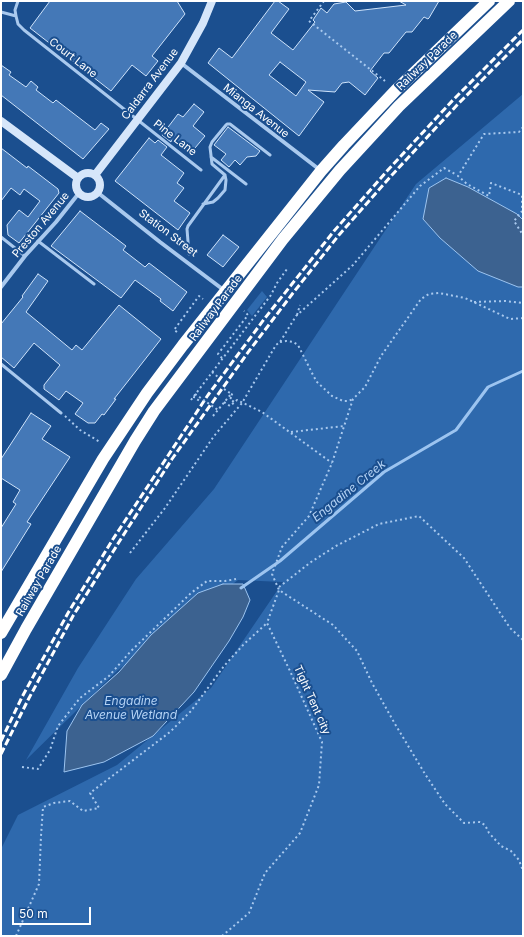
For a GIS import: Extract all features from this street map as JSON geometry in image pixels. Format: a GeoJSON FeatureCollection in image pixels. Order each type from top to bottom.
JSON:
{"type":"FeatureCollection","features":[{"type":"Feature","properties":{"kind":"highway"},"geometry":{"type":"LineString","coordinates":[[455,34],[479,1]]}},
{"type":"Feature","properties":{"kind":"highway","name":"Railway Parade"},"geometry":{"type":"LineString","coordinates":[[1,633],[123,429],[147,393],[225,291],[321,171],[344,145],[391,95],[489,1]]}},
{"type":"Feature","properties":{"kind":"highway","name":"Railway Parade"},"geometry":{"type":"LineString","coordinates":[[1,675],[26,628],[135,440],[154,411],[283,239],[340,170],[399,106],[509,1]]}},
{"type":"Feature","properties":{"kind":"street","name":"Caldarra Avenue"},"geometry":{"type":"LineString","coordinates":[[95,175],[181,64],[203,23],[212,1]]}},
{"type":"Feature","properties":{"kind":"street","name":"Mianga Avenue"},"geometry":{"type":"LineString","coordinates":[[181,64],[321,171]]}},
{"type":"Feature","properties":{"kind":"street"},"geometry":{"type":"LineString","coordinates":[[1,121],[78,178]]}},
{"type":"Feature","properties":{"kind":"street"},"geometry":{"type":"LineString","coordinates":[[84,173],[95,175],[98,178],[100,185],[97,192],[94,195],[86,196],[79,193],[76,186],[78,178],[84,173]]}},
{"type":"Feature","properties":{"kind":"street","name":"Station Street"},"geometry":{"type":"LineString","coordinates":[[97,192],[225,291]]}},
{"type":"Feature","properties":{"kind":"street","name":"Preston Avenue"},"geometry":{"type":"LineString","coordinates":[[1,287],[25,256],[56,222],[79,193]]}},
{"type":"Feature","properties":{"kind":"lane"},"geometry":{"type":"LineString","coordinates":[[1,12],[16,16],[15,10],[18,1]]}},
{"type":"Feature","properties":{"kind":"lane","name":"Court Lane"},"geometry":{"type":"LineString","coordinates":[[16,16],[18,24],[24,30],[137,120]]}},
{"type":"Feature","properties":{"kind":"lane","name":"Pine Lane"},"geometry":{"type":"LineString","coordinates":[[137,120],[201,170]]}},
{"type":"Feature","properties":{"kind":"lane"},"geometry":{"type":"LineString","coordinates":[[203,204],[213,202],[225,190],[225,176],[213,166],[210,147],[212,142],[227,124],[230,124],[270,155]]}},
{"type":"Feature","properties":{"kind":"lane"},"geometry":{"type":"LineString","coordinates":[[211,157],[246,184]]}},
{"type":"Feature","properties":{"kind":"lane"},"geometry":{"type":"LineString","coordinates":[[189,254],[188,226],[225,176]]}},
{"type":"Feature","properties":{"kind":"lane"},"geometry":{"type":"LineString","coordinates":[[1,237],[25,256]]}},
{"type":"Feature","properties":{"kind":"lane"},"geometry":{"type":"LineString","coordinates":[[38,241],[94,284]]}},
{"type":"Feature","properties":{"kind":"lane"},"geometry":{"type":"LineString","coordinates":[[1,364],[61,413]]}},
{"type":"Feature","properties":{"kind":"path"},"geometry":{"type":"LineString","coordinates":[[324,1],[309,21],[385,81]]}},
{"type":"Feature","properties":{"kind":"path"},"geometry":{"type":"LineString","coordinates":[[523,127],[519,132],[484,134],[458,176],[467,184],[489,196],[491,183],[522,194],[522,211],[514,221],[523,235]]}},
{"type":"Feature","properties":{"kind":"path"},"geometry":{"type":"LineString","coordinates":[[296,316],[353,265],[420,186],[444,168],[455,174]]}},
{"type":"Feature","properties":{"kind":"path"},"geometry":{"type":"LineString","coordinates":[[201,402],[194,397],[191,400],[271,294],[276,282],[287,269]]}},
{"type":"Feature","properties":{"kind":"path"},"geometry":{"type":"LineString","coordinates":[[280,342],[286,341],[298,345],[318,382],[332,396],[343,401],[348,401],[353,399],[365,387],[381,356],[420,299],[429,294],[439,293],[465,298],[510,319],[523,318]]}},
{"type":"Feature","properties":{"kind":"path"},"geometry":{"type":"LineString","coordinates":[[177,332],[174,330],[199,296],[203,299]]}},
{"type":"Feature","properties":{"kind":"path"},"geometry":{"type":"LineString","coordinates":[[473,302],[505,301],[523,303]]}},
{"type":"Feature","properties":{"kind":"path"},"geometry":{"type":"LineString","coordinates":[[130,553],[165,508],[214,436],[242,403],[276,345],[280,342],[296,316],[300,305]]}},
{"type":"Feature","properties":{"kind":"path"},"geometry":{"type":"LineString","coordinates":[[222,358],[218,354],[248,315],[244,311]]}},
{"type":"Feature","properties":{"kind":"path"},"geometry":{"type":"LineString","coordinates":[[212,372],[218,377]]}},
{"type":"Feature","properties":{"kind":"path"},"geometry":{"type":"LineString","coordinates":[[224,389],[233,395],[230,399],[234,402]]}},
{"type":"Feature","properties":{"kind":"path"},"geometry":{"type":"LineString","coordinates":[[230,393],[218,410],[213,416],[224,402],[230,393]]}},
{"type":"Feature","properties":{"kind":"path"},"geometry":{"type":"LineString","coordinates":[[195,394],[218,410]]}},
{"type":"Feature","properties":{"kind":"path"},"geometry":{"type":"LineString","coordinates":[[353,399],[332,463],[309,516],[282,547],[272,574],[279,589],[333,625],[357,651],[372,683],[395,724],[445,804],[464,822],[480,822],[485,825],[489,833],[501,846],[511,851],[519,860],[523,871]]}},
{"type":"Feature","properties":{"kind":"path"},"geometry":{"type":"LineString","coordinates":[[224,402],[230,406],[237,400],[262,412],[332,463]]}},
{"type":"Feature","properties":{"kind":"path"},"geometry":{"type":"LineString","coordinates":[[61,413],[80,430],[100,442]]}},
{"type":"Feature","properties":{"kind":"path"},"geometry":{"type":"LineString","coordinates":[[290,432],[344,426]]}},
{"type":"Feature","properties":{"kind":"path"},"geometry":{"type":"LineString","coordinates":[[16,936],[39,884],[40,836],[43,807],[70,801],[82,811],[99,808],[90,793],[170,732],[190,711],[224,666],[244,644],[267,623],[279,589],[311,562],[336,546],[379,524],[419,516],[464,558],[510,628],[523,640]]}},
{"type":"Feature","properties":{"kind":"path"},"geometry":{"type":"LineString","coordinates":[[22,767],[38,769],[50,750],[58,726],[80,698],[109,676],[131,651],[191,593],[207,581],[225,581],[236,579]]}},
{"type":"Feature","properties":{"kind":"path","name":"Tight Tent city"},"geometry":{"type":"LineString","coordinates":[[222,936],[249,913],[265,873],[300,833],[318,785],[322,742],[267,623]]}},
{"type":"Feature","properties":{"kind":"shaded area"},"geometry":{"type":"Polygon","coordinates":[[[523,94],[523,936],[1,936],[1,849],[18,815],[117,765],[211,688],[283,582],[238,580],[118,670],[26,760],[78,668],[136,579],[214,489],[416,184],[523,94]]]}},
{"type":"Feature","properties":{"kind":"shaded area"},"geometry":{"type":"Polygon","coordinates":[[[262,291],[267,297],[252,316],[247,310],[262,291]]]}},
{"type":"Feature","properties":{"kind":"water"},"geometry":{"type":"Polygon","coordinates":[[[446,178],[468,187],[517,214],[523,220],[523,287],[518,287],[478,271],[440,238],[423,219],[429,188],[446,178]]]}},
{"type":"Feature","properties":{"kind":"water","name":"Engadine Avenue Wetland"},"geometry":{"type":"Polygon","coordinates":[[[223,584],[243,584],[250,600],[243,617],[229,641],[194,692],[153,736],[104,762],[64,772],[67,731],[82,705],[119,672],[151,635],[198,593],[223,584]]]}},
{"type":"Feature","properties":{"kind":"building"},"geometry":{"type":"Polygon","coordinates":[[[50,1],[177,1],[185,14],[152,56],[158,61],[146,76],[132,65],[111,91],[30,28],[50,1]]]}},
{"type":"Feature","properties":{"kind":"building"},"geometry":{"type":"Polygon","coordinates":[[[275,1],[278,1],[289,9],[271,33],[293,50],[315,22],[313,20],[321,8],[327,13],[334,4],[346,2],[355,11],[406,5],[399,1],[439,1],[428,19],[424,17],[412,32],[406,32],[389,53],[384,53],[370,71],[378,78],[365,95],[349,82],[342,83],[335,92],[308,90],[324,102],[299,136],[208,63],[219,48],[232,58],[275,1]],[[280,62],[269,75],[296,96],[306,82],[280,62]]]}},
{"type":"Feature","properties":{"kind":"building"},"geometry":{"type":"Polygon","coordinates":[[[1,65],[11,72],[9,75],[26,87],[31,81],[38,87],[36,90],[53,103],[56,100],[95,130],[101,123],[109,129],[83,159],[1,95],[1,65]]]}},
{"type":"Feature","properties":{"kind":"building"},"geometry":{"type":"Polygon","coordinates":[[[194,104],[204,112],[193,126],[205,136],[190,154],[172,140],[171,142],[162,135],[178,114],[183,117],[194,104]]]}},
{"type":"Feature","properties":{"kind":"building"},"geometry":{"type":"Polygon","coordinates":[[[228,127],[260,151],[256,156],[247,157],[240,165],[235,160],[229,167],[221,160],[226,154],[214,145],[228,127]]]}},
{"type":"Feature","properties":{"kind":"building"},"geometry":{"type":"Polygon","coordinates":[[[149,138],[155,143],[158,140],[167,147],[161,155],[184,173],[177,183],[184,188],[174,201],[190,213],[178,230],[115,181],[149,138]]]}},
{"type":"Feature","properties":{"kind":"building"},"geometry":{"type":"Polygon","coordinates":[[[1,148],[58,189],[59,193],[19,243],[8,235],[7,225],[19,210],[28,217],[40,201],[24,189],[20,195],[11,188],[1,201],[1,148]]]}},
{"type":"Feature","properties":{"kind":"building"},"geometry":{"type":"Polygon","coordinates":[[[80,211],[126,246],[123,250],[145,267],[149,263],[187,292],[173,311],[160,301],[161,299],[135,280],[121,298],[51,246],[80,211]]]}},
{"type":"Feature","properties":{"kind":"building"},"geometry":{"type":"Polygon","coordinates":[[[223,235],[239,247],[223,267],[207,255],[223,235]]]}},
{"type":"Feature","properties":{"kind":"building"},"geometry":{"type":"Polygon","coordinates":[[[38,274],[48,281],[26,312],[72,350],[76,345],[82,350],[119,305],[161,339],[114,399],[116,399],[104,415],[102,414],[95,423],[88,423],[75,414],[83,403],[66,391],[59,400],[44,389],[44,385],[60,365],[34,343],[14,368],[1,357],[1,324],[23,297],[22,296],[38,274]]]}},
{"type":"Feature","properties":{"kind":"building"},"geometry":{"type":"Polygon","coordinates":[[[31,413],[51,426],[42,439],[70,457],[27,522],[31,524],[1,572],[1,528],[16,504],[13,502],[20,490],[1,478],[1,459],[31,413]]]}},
{"type":"Feature","properties":{"kind":"waterway","name":"Engadine Creek"},"geometry":{"type":"LineString","coordinates":[[241,588],[280,561],[384,472],[456,430],[488,387],[523,371]]}},
{"type":"Feature","properties":{"kind":"railway"},"geometry":{"type":"LineString","coordinates":[[1,741],[22,697],[68,613],[113,539],[208,395],[265,318],[334,231],[453,100],[523,30]]}},
{"type":"Feature","properties":{"kind":"railway"},"geometry":{"type":"LineString","coordinates":[[1,754],[73,616],[172,459],[249,351],[339,235],[458,104],[523,39]]}}]}
